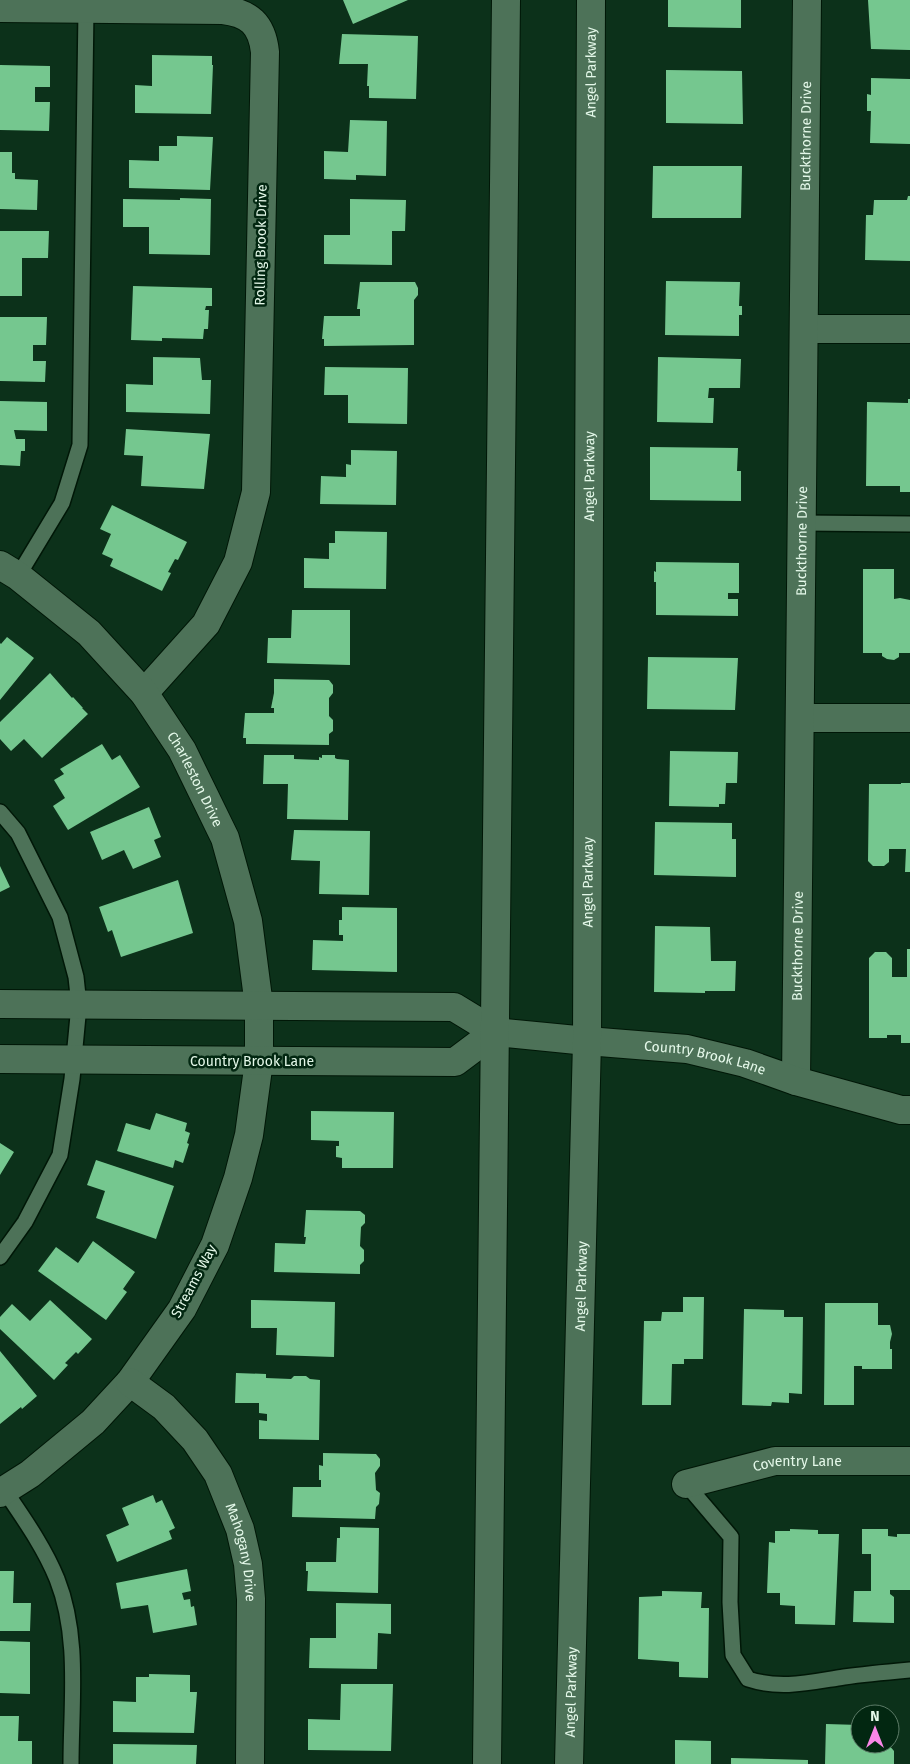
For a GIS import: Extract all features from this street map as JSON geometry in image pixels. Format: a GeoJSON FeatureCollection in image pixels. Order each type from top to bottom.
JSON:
{"type":"FeatureCollection","features":[{"type":"Feature","properties":{"kind":"street"},"geometry":{"type":"LineString","coordinates":[[487,1764],[506,0]]}},
{"type":"Feature","properties":{"kind":"street","name":"Angel Parkway"},"geometry":{"type":"LineString","coordinates":[[569,1764],[587,1041],[591,0]]}},
{"type":"Feature","properties":{"kind":"street","name":"Buckthorne Drive"},"geometry":{"type":"LineString","coordinates":[[796,1081],[807,0]]}},
{"type":"Feature","properties":{"kind":"street","name":"Rolling Brook Drive"},"geometry":{"type":"LineString","coordinates":[[0,8],[223,10],[236,12],[248,17],[257,26],[263,38],[265,52],[256,492],[238,562],[206,624],[144,694]]}},
{"type":"Feature","properties":{"kind":"street"},"geometry":{"type":"LineString","coordinates":[[804,329],[910,329]]}},
{"type":"Feature","properties":{"kind":"street","name":"Charleston Drive"},"geometry":{"type":"LineString","coordinates":[[9,570],[89,633],[144,694],[182,750],[225,838],[248,921],[259,1006],[259,1061]]}},
{"type":"Feature","properties":{"kind":"street"},"geometry":{"type":"LineString","coordinates":[[800,718],[910,718]]}},
{"type":"Feature","properties":{"kind":"street","name":"Country Brook Lane"},"geometry":{"type":"LineString","coordinates":[[0,1004],[454,1007],[495,1032],[687,1049],[745,1063],[796,1081],[901,1110],[910,1110]]}},
{"type":"Feature","properties":{"kind":"street","name":"Country Brook Lane"},"geometry":{"type":"LineString","coordinates":[[0,1059],[455,1062],[495,1032]]}},
{"type":"Feature","properties":{"kind":"street","name":"Streams Way"},"geometry":{"type":"LineString","coordinates":[[2,1492],[30,1474],[93,1422],[130,1382],[182,1309],[215,1245],[240,1170],[249,1135],[259,1061]]}},
{"type":"Feature","properties":{"kind":"street","name":"Mahogany Drive"},"geometry":{"type":"LineString","coordinates":[[130,1382],[164,1407],[195,1440],[218,1474],[240,1529],[248,1564],[251,1599],[250,1764]]}},
{"type":"Feature","properties":{"kind":"street","name":"Coventry Lane"},"geometry":{"type":"LineString","coordinates":[[686,1484],[775,1461],[910,1461]]}},
{"type":"Feature","properties":{"kind":"lane"},"geometry":{"type":"LineString","coordinates":[[9,570],[62,503],[80,446],[86,9]]}},
{"type":"Feature","properties":{"kind":"lane"},"geometry":{"type":"LineString","coordinates":[[802,523],[910,524]]}},
{"type":"Feature","properties":{"kind":"lane"},"geometry":{"type":"LineString","coordinates":[[0,812],[18,833],[60,917],[76,977],[79,1005],[72,1079],[60,1155],[25,1222],[0,1257]]}},
{"type":"Feature","properties":{"kind":"lane"},"geometry":{"type":"LineString","coordinates":[[686,1484],[730,1537],[730,1602],[733,1655],[748,1680],[763,1684],[802,1684],[910,1670]]}},
{"type":"Feature","properties":{"kind":"lane"},"geometry":{"type":"LineString","coordinates":[[2,1492],[36,1538],[57,1579],[66,1609],[72,1646],[71,1764]]}},
{"type":"Feature","properties":{"kind":"building"},"geometry":{"type":"Polygon","coordinates":[[[343,0],[408,0],[353,24],[343,0]]]}},
{"type":"Feature","properties":{"kind":"building"},"geometry":{"type":"Polygon","coordinates":[[[668,0],[741,0],[741,28],[668,27],[668,0]]]}},
{"type":"Feature","properties":{"kind":"building"},"geometry":{"type":"Polygon","coordinates":[[[868,0],[910,0],[910,50],[871,49],[868,0]]]}},
{"type":"Feature","properties":{"kind":"building"},"geometry":{"type":"Polygon","coordinates":[[[342,34],[418,36],[416,99],[369,98],[369,86],[367,86],[368,64],[339,64],[342,34]]]}},
{"type":"Feature","properties":{"kind":"building"},"geometry":{"type":"Polygon","coordinates":[[[152,55],[212,56],[211,114],[135,113],[135,85],[152,86],[152,55]]]}},
{"type":"Feature","properties":{"kind":"building"},"geometry":{"type":"Polygon","coordinates":[[[0,65],[50,66],[50,87],[35,87],[35,102],[50,102],[49,131],[0,130],[0,65]]]}},
{"type":"Feature","properties":{"kind":"building"},"geometry":{"type":"Polygon","coordinates":[[[666,70],[742,71],[743,124],[666,123],[666,70]]]}},
{"type":"Feature","properties":{"kind":"building"},"geometry":{"type":"Polygon","coordinates":[[[871,78],[910,79],[910,144],[870,143],[871,111],[867,111],[867,94],[871,95],[871,78]]]}},
{"type":"Feature","properties":{"kind":"building"},"geometry":{"type":"Polygon","coordinates":[[[350,120],[387,121],[386,176],[356,175],[356,180],[324,179],[324,151],[348,152],[350,120]]]}},
{"type":"Feature","properties":{"kind":"building"},"geometry":{"type":"Polygon","coordinates":[[[177,136],[213,137],[210,190],[129,188],[129,160],[159,161],[159,146],[177,146],[177,136]]]}},
{"type":"Feature","properties":{"kind":"building"},"geometry":{"type":"Polygon","coordinates":[[[0,152],[12,152],[12,173],[15,173],[15,179],[38,180],[37,210],[0,209],[0,152]]]}},
{"type":"Feature","properties":{"kind":"building"},"geometry":{"type":"Polygon","coordinates":[[[653,166],[742,166],[741,218],[652,218],[653,166]]]}},
{"type":"Feature","properties":{"kind":"building"},"geometry":{"type":"Polygon","coordinates":[[[908,196],[910,196],[910,261],[865,260],[866,215],[873,215],[874,200],[907,200],[908,196]]]}},
{"type":"Feature","properties":{"kind":"building"},"geometry":{"type":"Polygon","coordinates":[[[180,198],[211,199],[210,255],[149,254],[149,227],[123,227],[123,199],[180,200],[180,198]]]}},
{"type":"Feature","properties":{"kind":"building"},"geometry":{"type":"Polygon","coordinates":[[[350,199],[406,200],[405,231],[392,231],[392,265],[324,264],[324,235],[350,235],[350,199]]]}},
{"type":"Feature","properties":{"kind":"building"},"geometry":{"type":"Polygon","coordinates":[[[0,231],[49,231],[48,258],[22,258],[22,296],[0,296],[0,231]]]}},
{"type":"Feature","properties":{"kind":"building"},"geometry":{"type":"Polygon","coordinates":[[[666,281],[740,282],[739,306],[742,306],[742,315],[739,315],[739,336],[665,335],[666,281]]]}},
{"type":"Feature","properties":{"kind":"building"},"geometry":{"type":"Polygon","coordinates":[[[360,282],[415,282],[418,288],[418,295],[414,300],[414,345],[324,346],[324,339],[322,339],[324,316],[360,316],[360,309],[357,309],[360,282]]]}},
{"type":"Feature","properties":{"kind":"building"},"geometry":{"type":"Polygon","coordinates":[[[133,286],[212,288],[212,306],[206,306],[205,310],[209,310],[208,329],[204,329],[203,339],[162,338],[162,341],[131,340],[133,286]]]}},
{"type":"Feature","properties":{"kind":"building"},"geometry":{"type":"Polygon","coordinates":[[[0,317],[47,317],[46,345],[33,345],[33,361],[46,361],[45,382],[0,381],[0,317]]]}},
{"type":"Feature","properties":{"kind":"building"},"geometry":{"type":"Polygon","coordinates":[[[153,357],[200,358],[202,380],[211,380],[210,414],[126,412],[126,384],[153,385],[153,357]]]}},
{"type":"Feature","properties":{"kind":"building"},"geometry":{"type":"Polygon","coordinates":[[[658,357],[741,359],[740,388],[709,388],[708,398],[714,398],[713,423],[657,422],[658,357]]]}},
{"type":"Feature","properties":{"kind":"building"},"geometry":{"type":"Polygon","coordinates":[[[325,367],[408,368],[407,424],[348,423],[348,395],[324,395],[325,367]]]}},
{"type":"Feature","properties":{"kind":"building"},"geometry":{"type":"Polygon","coordinates":[[[908,399],[910,399],[910,492],[900,492],[900,486],[866,486],[867,402],[908,403],[908,399]]]}},
{"type":"Feature","properties":{"kind":"building"},"geometry":{"type":"Polygon","coordinates":[[[0,401],[47,402],[47,431],[14,430],[16,439],[25,439],[25,451],[21,451],[20,466],[0,465],[0,401]]]}},
{"type":"Feature","properties":{"kind":"building"},"geometry":{"type":"Polygon","coordinates":[[[126,429],[210,434],[204,489],[141,486],[143,456],[124,455],[126,429]]]}},
{"type":"Feature","properties":{"kind":"building"},"geometry":{"type":"Polygon","coordinates":[[[650,447],[738,448],[737,471],[741,471],[741,501],[650,500],[650,447]]]}},
{"type":"Feature","properties":{"kind":"building"},"geometry":{"type":"Polygon","coordinates":[[[351,450],[397,451],[396,505],[320,504],[321,476],[346,477],[346,464],[351,465],[351,450]]]}},
{"type":"Feature","properties":{"kind":"building"},"geometry":{"type":"Polygon","coordinates":[[[112,505],[187,542],[178,560],[175,559],[168,572],[171,573],[162,591],[110,566],[113,559],[102,554],[111,534],[100,529],[112,505]]]}},
{"type":"Feature","properties":{"kind":"building"},"geometry":{"type":"Polygon","coordinates":[[[335,531],[387,532],[386,589],[304,588],[304,558],[329,559],[329,543],[335,543],[335,531]]]}},
{"type":"Feature","properties":{"kind":"building"},"geometry":{"type":"Polygon","coordinates":[[[656,562],[739,563],[739,593],[728,593],[728,599],[738,599],[738,616],[656,615],[654,571],[656,572],[656,562]]]}},
{"type":"Feature","properties":{"kind":"building"},"geometry":{"type":"Polygon","coordinates":[[[863,569],[894,569],[894,599],[910,600],[910,653],[899,653],[899,657],[894,660],[887,659],[882,656],[882,653],[863,653],[863,569]]]}},
{"type":"Feature","properties":{"kind":"building"},"geometry":{"type":"Polygon","coordinates":[[[292,610],[350,610],[350,665],[267,663],[268,638],[291,638],[292,610]]]}},
{"type":"Feature","properties":{"kind":"building"},"geometry":{"type":"Polygon","coordinates":[[[7,637],[34,658],[0,700],[0,643],[7,637]]]}},
{"type":"Feature","properties":{"kind":"building"},"geometry":{"type":"Polygon","coordinates":[[[648,657],[738,658],[735,710],[647,709],[648,657]]]}},
{"type":"Feature","properties":{"kind":"building"},"geometry":{"type":"Polygon","coordinates":[[[50,673],[88,714],[42,758],[24,739],[11,751],[0,739],[0,722],[50,673]]]}},
{"type":"Feature","properties":{"kind":"building"},"geometry":{"type":"Polygon","coordinates":[[[274,679],[329,680],[333,685],[333,693],[329,698],[329,716],[333,720],[333,731],[329,734],[329,745],[246,744],[246,738],[243,738],[245,713],[274,713],[274,708],[271,708],[274,679]]]}},
{"type":"Feature","properties":{"kind":"building"},"geometry":{"type":"Polygon","coordinates":[[[102,744],[112,760],[120,755],[140,787],[68,830],[53,806],[65,798],[54,780],[64,774],[60,769],[102,744]]]}},
{"type":"Feature","properties":{"kind":"building"},"geometry":{"type":"Polygon","coordinates":[[[670,751],[738,752],[737,783],[726,783],[725,804],[719,804],[719,807],[669,806],[670,751]]]}},
{"type":"Feature","properties":{"kind":"building"},"geometry":{"type":"Polygon","coordinates":[[[264,755],[294,755],[294,759],[319,760],[319,757],[322,758],[322,755],[335,755],[337,759],[349,760],[348,820],[287,819],[288,784],[263,784],[264,755]]]}},
{"type":"Feature","properties":{"kind":"building"},"geometry":{"type":"Polygon","coordinates":[[[910,783],[910,872],[905,872],[906,849],[889,849],[889,862],[884,866],[873,866],[868,861],[869,784],[910,783]]]}},
{"type":"Feature","properties":{"kind":"building"},"geometry":{"type":"Polygon","coordinates":[[[149,807],[161,837],[154,840],[161,857],[133,869],[124,850],[102,860],[90,832],[149,807]]]}},
{"type":"Feature","properties":{"kind":"building"},"geometry":{"type":"Polygon","coordinates":[[[655,822],[732,823],[732,839],[736,839],[736,877],[654,875],[655,822]]]}},
{"type":"Feature","properties":{"kind":"building"},"geometry":{"type":"Polygon","coordinates":[[[294,830],[370,831],[369,895],[319,894],[320,861],[291,860],[294,830]]]}},
{"type":"Feature","properties":{"kind":"building"},"geometry":{"type":"Polygon","coordinates":[[[0,866],[10,887],[0,892],[0,866]]]}},
{"type":"Feature","properties":{"kind":"building"},"geometry":{"type":"Polygon","coordinates":[[[178,880],[193,933],[121,957],[112,930],[108,932],[99,907],[178,880]]]}},
{"type":"Feature","properties":{"kind":"building"},"geometry":{"type":"Polygon","coordinates":[[[342,907],[397,908],[397,972],[312,970],[313,940],[343,941],[343,935],[339,935],[339,920],[342,920],[342,907]]]}},
{"type":"Feature","properties":{"kind":"building"},"geometry":{"type":"Polygon","coordinates":[[[655,926],[710,927],[711,961],[736,961],[735,991],[705,991],[705,993],[654,992],[655,926]]]}},
{"type":"Feature","properties":{"kind":"building"},"geometry":{"type":"Polygon","coordinates":[[[907,949],[910,949],[910,1043],[901,1043],[901,1035],[887,1035],[887,1038],[869,1038],[869,958],[875,952],[886,952],[892,958],[892,977],[907,977],[907,949]]]}},
{"type":"Feature","properties":{"kind":"building"},"geometry":{"type":"Polygon","coordinates":[[[311,1111],[394,1112],[393,1168],[342,1168],[342,1158],[336,1157],[336,1146],[339,1146],[339,1141],[311,1140],[311,1111]]]}},
{"type":"Feature","properties":{"kind":"building"},"geometry":{"type":"Polygon","coordinates":[[[156,1113],[187,1123],[185,1131],[190,1133],[187,1143],[189,1144],[183,1163],[175,1160],[173,1168],[117,1151],[126,1123],[150,1130],[156,1113]]]}},
{"type":"Feature","properties":{"kind":"building"},"geometry":{"type":"Polygon","coordinates":[[[0,1143],[14,1152],[0,1175],[0,1143]]]}},
{"type":"Feature","properties":{"kind":"building"},"geometry":{"type":"Polygon","coordinates":[[[96,1160],[174,1186],[156,1239],[96,1218],[105,1191],[87,1185],[96,1160]]]}},
{"type":"Feature","properties":{"kind":"building"},"geometry":{"type":"Polygon","coordinates":[[[306,1210],[360,1211],[365,1215],[365,1223],[361,1227],[360,1246],[364,1250],[364,1261],[360,1265],[360,1274],[274,1272],[275,1243],[305,1244],[306,1210]]]}},
{"type":"Feature","properties":{"kind":"building"},"geometry":{"type":"Polygon","coordinates":[[[93,1241],[135,1272],[123,1289],[127,1292],[106,1320],[38,1271],[56,1247],[78,1263],[93,1241]]]}},
{"type":"Feature","properties":{"kind":"building"},"geometry":{"type":"Polygon","coordinates":[[[683,1297],[704,1297],[703,1359],[684,1359],[684,1364],[672,1364],[671,1405],[642,1405],[644,1321],[661,1321],[662,1312],[683,1312],[683,1297]]]}},
{"type":"Feature","properties":{"kind":"building"},"geometry":{"type":"Polygon","coordinates":[[[50,1300],[92,1339],[78,1354],[76,1352],[65,1363],[68,1365],[54,1380],[0,1329],[0,1317],[12,1304],[30,1321],[50,1300]]]}},
{"type":"Feature","properties":{"kind":"building"},"geometry":{"type":"Polygon","coordinates":[[[251,1300],[335,1302],[334,1357],[276,1355],[277,1328],[251,1328],[251,1300]]]}},
{"type":"Feature","properties":{"kind":"building"},"geometry":{"type":"Polygon","coordinates":[[[825,1303],[878,1303],[878,1325],[890,1325],[892,1334],[890,1349],[892,1349],[892,1369],[862,1369],[862,1366],[854,1366],[854,1405],[824,1405],[825,1303]]]}},
{"type":"Feature","properties":{"kind":"building"},"geometry":{"type":"Polygon","coordinates":[[[744,1309],[784,1310],[784,1317],[803,1317],[802,1394],[789,1393],[789,1403],[772,1402],[771,1406],[742,1405],[744,1309]]]}},
{"type":"Feature","properties":{"kind":"building"},"geometry":{"type":"Polygon","coordinates":[[[0,1351],[37,1396],[0,1424],[0,1351]]]}},
{"type":"Feature","properties":{"kind":"building"},"geometry":{"type":"Polygon","coordinates":[[[236,1373],[266,1374],[266,1378],[291,1379],[294,1376],[306,1376],[310,1379],[320,1380],[319,1440],[259,1439],[259,1420],[267,1421],[267,1414],[259,1413],[259,1403],[235,1403],[236,1373]]]}},
{"type":"Feature","properties":{"kind":"building"},"geometry":{"type":"Polygon","coordinates":[[[323,1453],[376,1454],[380,1459],[380,1466],[375,1473],[376,1490],[380,1493],[375,1519],[292,1517],[293,1487],[321,1487],[319,1465],[323,1466],[323,1453]]]}},
{"type":"Feature","properties":{"kind":"building"},"geometry":{"type":"Polygon","coordinates":[[[153,1495],[156,1503],[162,1500],[175,1528],[169,1531],[172,1539],[117,1562],[106,1535],[129,1525],[122,1508],[153,1495]]]}},
{"type":"Feature","properties":{"kind":"building"},"geometry":{"type":"Polygon","coordinates":[[[340,1527],[379,1528],[378,1593],[307,1591],[308,1571],[306,1571],[306,1562],[336,1562],[337,1538],[340,1538],[340,1527]]]}},
{"type":"Feature","properties":{"kind":"building"},"geometry":{"type":"Polygon","coordinates":[[[790,1529],[818,1530],[818,1534],[839,1534],[835,1625],[795,1624],[795,1606],[780,1605],[780,1593],[767,1593],[769,1542],[775,1543],[775,1531],[790,1531],[790,1529]]]}},
{"type":"Feature","properties":{"kind":"building"},"geometry":{"type":"Polygon","coordinates":[[[862,1529],[888,1529],[888,1536],[897,1537],[897,1534],[910,1534],[910,1590],[890,1590],[890,1594],[894,1597],[894,1623],[853,1622],[854,1591],[871,1591],[871,1554],[862,1554],[862,1529]]]}},
{"type":"Feature","properties":{"kind":"building"},"geometry":{"type":"Polygon","coordinates":[[[187,1569],[191,1591],[182,1593],[184,1600],[190,1599],[191,1607],[194,1606],[197,1625],[153,1633],[148,1605],[121,1609],[116,1583],[187,1569]]]}},
{"type":"Feature","properties":{"kind":"building"},"geometry":{"type":"Polygon","coordinates":[[[0,1571],[14,1571],[13,1603],[31,1603],[30,1631],[0,1631],[0,1571]]]}},
{"type":"Feature","properties":{"kind":"building"},"geometry":{"type":"Polygon","coordinates":[[[662,1591],[702,1592],[701,1608],[709,1608],[708,1678],[679,1677],[679,1662],[638,1659],[639,1597],[662,1596],[662,1591]]]}},
{"type":"Feature","properties":{"kind":"building"},"geometry":{"type":"Polygon","coordinates":[[[336,1603],[391,1604],[391,1634],[378,1633],[377,1669],[309,1668],[310,1638],[336,1638],[336,1603]]]}},
{"type":"Feature","properties":{"kind":"building"},"geometry":{"type":"Polygon","coordinates":[[[0,1641],[30,1642],[30,1694],[0,1693],[0,1641]]]}},
{"type":"Feature","properties":{"kind":"building"},"geometry":{"type":"Polygon","coordinates":[[[149,1674],[190,1675],[190,1692],[197,1692],[194,1733],[113,1732],[113,1701],[136,1702],[136,1677],[149,1677],[149,1674]]]}},
{"type":"Feature","properties":{"kind":"building"},"geometry":{"type":"Polygon","coordinates":[[[341,1684],[393,1684],[391,1751],[308,1750],[308,1719],[340,1720],[341,1684]]]}},
{"type":"Feature","properties":{"kind":"building"},"geometry":{"type":"Polygon","coordinates":[[[0,1716],[19,1716],[18,1741],[32,1741],[32,1764],[0,1764],[0,1716]]]}},
{"type":"Feature","properties":{"kind":"building"},"geometry":{"type":"Polygon","coordinates":[[[826,1724],[850,1725],[850,1754],[894,1754],[894,1764],[825,1764],[826,1724]]]}},
{"type":"Feature","properties":{"kind":"building"},"geometry":{"type":"Polygon","coordinates":[[[675,1740],[711,1741],[711,1764],[675,1764],[675,1740]]]}},
{"type":"Feature","properties":{"kind":"building"},"geometry":{"type":"Polygon","coordinates":[[[113,1744],[197,1745],[196,1764],[113,1764],[113,1744]]]}},
{"type":"Feature","properties":{"kind":"building"},"geometry":{"type":"Polygon","coordinates":[[[731,1758],[808,1760],[808,1764],[731,1764],[731,1758]]]}}]}
